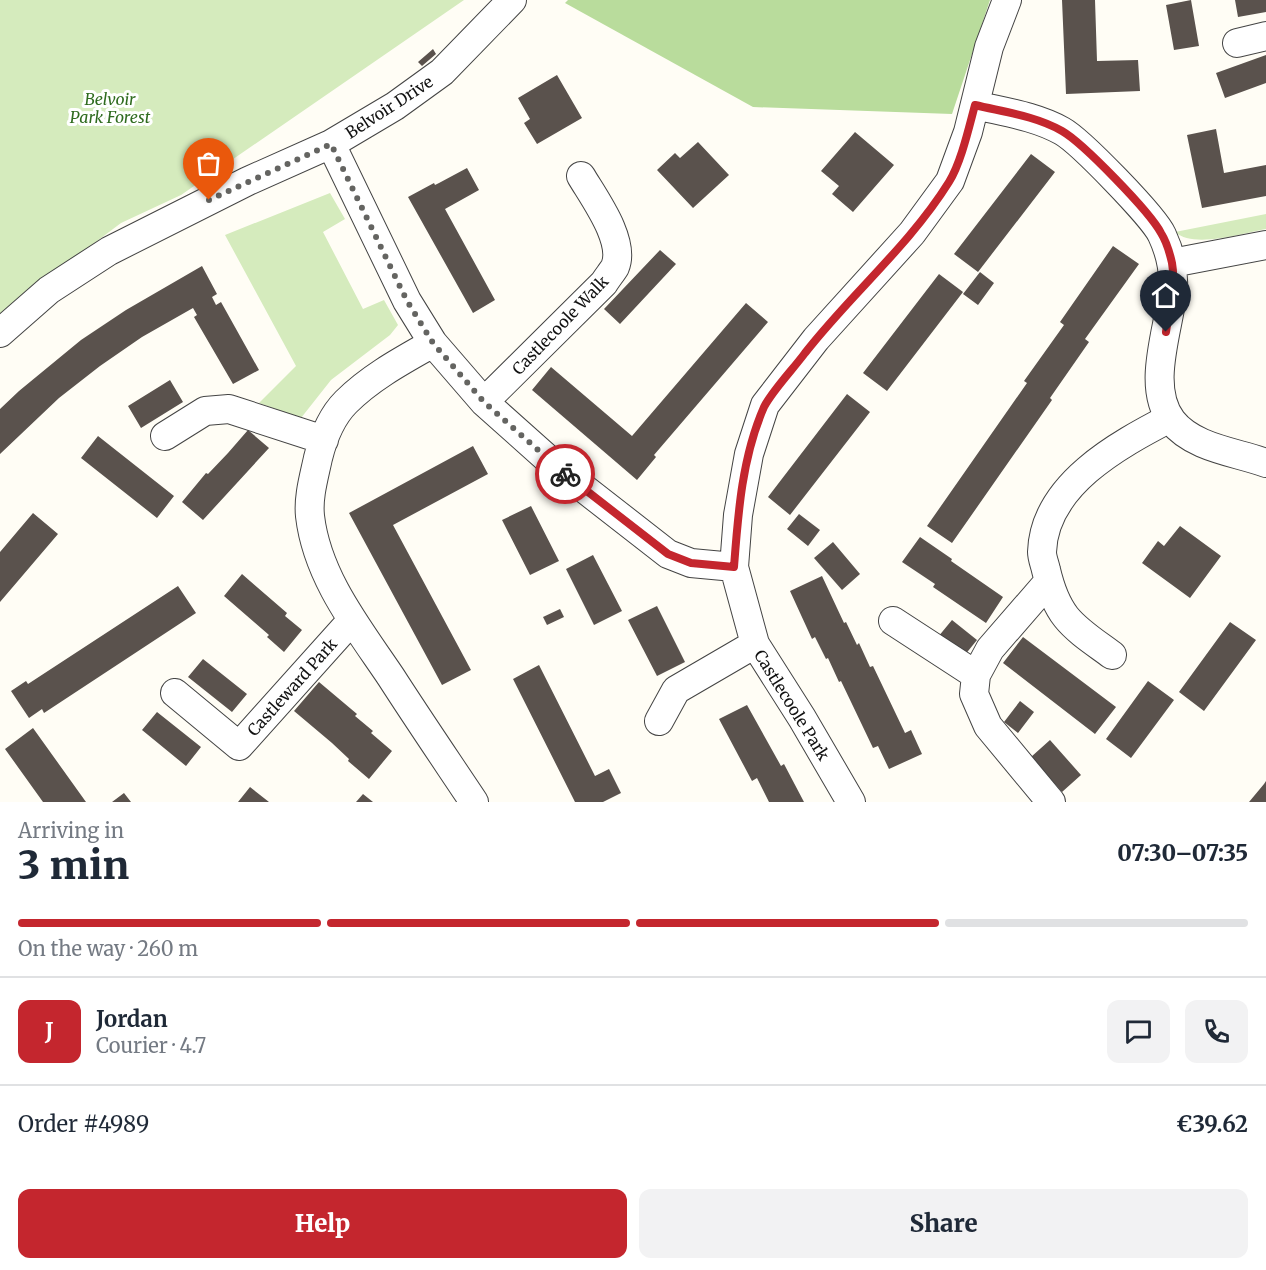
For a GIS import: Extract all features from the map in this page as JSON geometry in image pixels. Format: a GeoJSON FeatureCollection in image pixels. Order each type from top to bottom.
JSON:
{"type":"FeatureCollection","features":[{"type":"Feature","properties":{"kind":"street","name":"Belvoir Drive"},"geometry":{"type":"LineString","coordinates":[[0,333],[49,290],[109,251],[238,186],[331,144],[395,106],[442,72],[512,0]]}},
{"type":"Feature","properties":{"kind":"street","name":"Castlecoole Park"},"geometry":{"type":"LineString","coordinates":[[850,802],[802,718],[755,644],[734,567],[738,515],[748,454],[765,405],[816,339],[912,233],[950,181],[968,132],[989,47],[1007,0]]}},
{"type":"Feature","properties":{"kind":"street"},"geometry":{"type":"LineString","coordinates":[[1236,43],[1266,36]]}},
{"type":"Feature","properties":{"kind":"street"},"geometry":{"type":"LineString","coordinates":[[975,105],[1033,118],[1064,132],[1092,157],[1159,230],[1172,263],[1173,288],[1159,373],[1163,400],[1170,418],[1179,429],[1191,437],[1266,463]]}},
{"type":"Feature","properties":{"kind":"street"},"geometry":{"type":"LineString","coordinates":[[331,144],[407,301],[433,343],[484,402],[559,469],[668,554],[691,563],[734,567]]}},
{"type":"Feature","properties":{"kind":"street","name":"Castlecoole Walk"},"geometry":{"type":"LineString","coordinates":[[484,402],[604,283],[616,265],[616,246],[609,222],[581,176]]}},
{"type":"Feature","properties":{"kind":"street"},"geometry":{"type":"LineString","coordinates":[[1172,263],[1266,245]]}},
{"type":"Feature","properties":{"kind":"street","name":"Castleward Park"},"geometry":{"type":"LineString","coordinates":[[433,343],[370,382],[345,403],[332,421],[324,440],[312,485],[310,514],[315,541],[329,580],[352,620],[474,802]]}},
{"type":"Feature","properties":{"kind":"street"},"geometry":{"type":"LineString","coordinates":[[165,436],[205,411],[229,409],[324,440]]}},
{"type":"Feature","properties":{"kind":"street"},"geometry":{"type":"LineString","coordinates":[[1112,655],[1066,617],[1054,599],[1042,553],[1048,523],[1065,492],[1097,462],[1127,441],[1170,418]]}},
{"type":"Feature","properties":{"kind":"street"},"geometry":{"type":"LineString","coordinates":[[1046,799],[988,726],[974,694],[976,675],[990,649],[1049,581]]}},
{"type":"Feature","properties":{"kind":"street","name":"Castleward Park"},"geometry":{"type":"LineString","coordinates":[[175,693],[239,746],[352,620]]}},
{"type":"Feature","properties":{"kind":"street"},"geometry":{"type":"LineString","coordinates":[[893,621],[976,675]]}},
{"type":"Feature","properties":{"kind":"street"},"geometry":{"type":"LineString","coordinates":[[659,721],[676,690],[755,644]]}},
{"type":"Feature","properties":{"kind":"green space","name":"Belvoir Park Forest"},"geometry":{"type":"Polygon","coordinates":[[[0,0],[464,0],[181,195],[121,223],[0,314],[0,0]]]}},
{"type":"Feature","properties":{"kind":"green space"},"geometry":{"type":"Polygon","coordinates":[[[568,0],[990,0],[952,114],[753,107],[565,3],[568,0]]]}},
{"type":"Feature","properties":{"kind":"green space"},"geometry":{"type":"Polygon","coordinates":[[[330,193],[345,219],[323,232],[363,309],[384,300],[398,325],[390,335],[331,380],[301,418],[259,403],[296,366],[225,235],[330,193]]]}},
{"type":"Feature","properties":{"kind":"green space"},"geometry":{"type":"Polygon","coordinates":[[[1266,214],[1266,229],[1232,236],[1206,240],[1183,237],[1175,232],[1266,214]]]}},
{"type":"Feature","properties":{"kind":"building"},"geometry":{"type":"Polygon","coordinates":[[[1062,0],[1095,0],[1097,61],[1138,60],[1140,91],[1066,94],[1062,0]]]}},
{"type":"Feature","properties":{"kind":"building"},"geometry":{"type":"Polygon","coordinates":[[[1191,0],[1199,46],[1174,50],[1166,5],[1191,0]]]}},
{"type":"Feature","properties":{"kind":"building"},"geometry":{"type":"Polygon","coordinates":[[[1235,0],[1266,0],[1266,12],[1238,17],[1235,0]]]}},
{"type":"Feature","properties":{"kind":"building"},"geometry":{"type":"Polygon","coordinates":[[[433,49],[436,54],[422,66],[418,62],[433,49]]]}},
{"type":"Feature","properties":{"kind":"building"},"geometry":{"type":"Polygon","coordinates":[[[1266,55],[1266,83],[1225,98],[1216,73],[1266,55]]]}},
{"type":"Feature","properties":{"kind":"building"},"geometry":{"type":"Polygon","coordinates":[[[557,75],[582,118],[537,144],[524,123],[530,119],[518,98],[557,75]]]}},
{"type":"Feature","properties":{"kind":"building"},"geometry":{"type":"Polygon","coordinates":[[[1216,129],[1224,173],[1266,165],[1266,196],[1202,208],[1187,135],[1216,129]]]}},
{"type":"Feature","properties":{"kind":"building"},"geometry":{"type":"Polygon","coordinates":[[[855,132],[894,165],[853,212],[832,194],[839,186],[821,171],[855,132]]]}},
{"type":"Feature","properties":{"kind":"building"},"geometry":{"type":"Polygon","coordinates":[[[698,142],[729,175],[693,208],[657,170],[675,153],[680,158],[698,142]]]}},
{"type":"Feature","properties":{"kind":"building"},"geometry":{"type":"Polygon","coordinates":[[[1031,154],[1055,172],[978,272],[954,254],[1031,154]]]}},
{"type":"Feature","properties":{"kind":"building"},"geometry":{"type":"Polygon","coordinates":[[[467,168],[479,190],[445,209],[495,300],[473,313],[408,197],[467,168]]]}},
{"type":"Feature","properties":{"kind":"building"},"geometry":{"type":"Polygon","coordinates":[[[1113,246],[1139,264],[1085,339],[1089,342],[1050,398],[1052,400],[952,543],[927,526],[1027,383],[1024,381],[1064,325],[1060,322],[1113,246]]]}},
{"type":"Feature","properties":{"kind":"building"},"geometry":{"type":"Polygon","coordinates":[[[660,250],[676,264],[620,324],[604,309],[660,250]]]}},
{"type":"Feature","properties":{"kind":"building"},"geometry":{"type":"Polygon","coordinates":[[[202,266],[217,294],[212,297],[216,305],[221,302],[259,370],[233,384],[194,317],[197,315],[193,308],[142,337],[100,366],[59,398],[0,454],[0,409],[19,391],[81,340],[126,310],[202,266]]]}},
{"type":"Feature","properties":{"kind":"building"},"geometry":{"type":"Polygon","coordinates":[[[980,272],[994,283],[978,305],[963,294],[980,272]]]}},
{"type":"Feature","properties":{"kind":"building"},"geometry":{"type":"Polygon","coordinates":[[[939,274],[963,292],[887,391],[863,373],[939,274]]]}},
{"type":"Feature","properties":{"kind":"building"},"geometry":{"type":"Polygon","coordinates":[[[746,303],[768,322],[654,455],[656,457],[637,480],[532,390],[551,367],[632,436],[746,303]]]}},
{"type":"Feature","properties":{"kind":"building"},"geometry":{"type":"Polygon","coordinates":[[[170,380],[183,402],[141,428],[128,406],[170,380]]]}},
{"type":"Feature","properties":{"kind":"building"},"geometry":{"type":"Polygon","coordinates":[[[847,394],[870,412],[790,515],[768,497],[847,394]]]}},
{"type":"Feature","properties":{"kind":"building"},"geometry":{"type":"Polygon","coordinates":[[[248,430],[269,448],[203,520],[182,502],[206,473],[208,474],[248,430]]]}},
{"type":"Feature","properties":{"kind":"building"},"geometry":{"type":"Polygon","coordinates":[[[98,436],[174,496],[157,518],[81,458],[98,436]]]}},
{"type":"Feature","properties":{"kind":"building"},"geometry":{"type":"Polygon","coordinates":[[[473,446],[488,474],[393,525],[471,670],[442,685],[349,513],[473,446]]]}},
{"type":"Feature","properties":{"kind":"building"},"geometry":{"type":"Polygon","coordinates":[[[531,506],[559,561],[530,575],[502,520],[531,506]]]}},
{"type":"Feature","properties":{"kind":"building"},"geometry":{"type":"Polygon","coordinates":[[[33,513],[58,534],[0,602],[0,552],[33,513]]]}},
{"type":"Feature","properties":{"kind":"building"},"geometry":{"type":"Polygon","coordinates":[[[799,514],[820,530],[808,546],[787,529],[799,514]]]}},
{"type":"Feature","properties":{"kind":"building"},"geometry":{"type":"Polygon","coordinates":[[[1180,526],[1221,556],[1190,598],[1142,563],[1158,541],[1164,546],[1180,526]]]}},
{"type":"Feature","properties":{"kind":"building"},"geometry":{"type":"Polygon","coordinates":[[[920,537],[1003,597],[986,623],[933,587],[935,584],[902,562],[920,537]]]}},
{"type":"Feature","properties":{"kind":"building"},"geometry":{"type":"Polygon","coordinates":[[[833,542],[860,574],[842,590],[814,558],[833,542]]]}},
{"type":"Feature","properties":{"kind":"building"},"geometry":{"type":"Polygon","coordinates":[[[593,555],[622,611],[594,625],[566,569],[593,555]]]}},
{"type":"Feature","properties":{"kind":"building"},"geometry":{"type":"Polygon","coordinates":[[[242,574],[287,613],[285,616],[302,630],[284,652],[267,637],[269,635],[224,596],[242,574]]]}},
{"type":"Feature","properties":{"kind":"building"},"geometry":{"type":"Polygon","coordinates":[[[822,576],[844,623],[846,622],[857,645],[859,643],[870,667],[873,666],[905,733],[911,730],[922,754],[889,769],[878,746],[873,748],[828,658],[826,659],[815,637],[812,639],[790,591],[822,576]]]}},
{"type":"Feature","properties":{"kind":"building"},"geometry":{"type":"Polygon","coordinates":[[[178,586],[196,613],[44,713],[42,709],[29,718],[11,691],[26,681],[28,684],[178,586]]]}},
{"type":"Feature","properties":{"kind":"building"},"geometry":{"type":"Polygon","coordinates":[[[657,606],[685,662],[657,676],[628,620],[657,606]]]}},
{"type":"Feature","properties":{"kind":"building"},"geometry":{"type":"Polygon","coordinates":[[[560,609],[564,617],[547,625],[543,617],[560,609]]]}},
{"type":"Feature","properties":{"kind":"building"},"geometry":{"type":"Polygon","coordinates":[[[952,620],[977,640],[964,656],[933,643],[952,620]]]}},
{"type":"Feature","properties":{"kind":"building"},"geometry":{"type":"Polygon","coordinates":[[[1230,622],[1256,640],[1204,711],[1179,692],[1230,622]]]}},
{"type":"Feature","properties":{"kind":"building"},"geometry":{"type":"Polygon","coordinates":[[[1023,637],[1116,707],[1095,734],[1003,663],[1023,637]]]}},
{"type":"Feature","properties":{"kind":"building"},"geometry":{"type":"Polygon","coordinates":[[[203,659],[247,694],[232,712],[188,677],[203,659]]]}},
{"type":"Feature","properties":{"kind":"building"},"geometry":{"type":"Polygon","coordinates":[[[539,665],[595,776],[609,769],[621,793],[603,802],[575,802],[513,679],[539,665]]]}},
{"type":"Feature","properties":{"kind":"building"},"geometry":{"type":"Polygon","coordinates":[[[1148,681],[1174,700],[1131,758],[1106,739],[1148,681]]]}},
{"type":"Feature","properties":{"kind":"building"},"geometry":{"type":"Polygon","coordinates":[[[319,682],[357,714],[355,716],[373,731],[371,733],[392,751],[369,779],[332,743],[294,711],[319,682]]]}},
{"type":"Feature","properties":{"kind":"building"},"geometry":{"type":"Polygon","coordinates":[[[1020,701],[1034,712],[1018,733],[1004,722],[1020,701]]]}},
{"type":"Feature","properties":{"kind":"building"},"geometry":{"type":"Polygon","coordinates":[[[747,705],[781,766],[784,764],[804,802],[769,802],[757,778],[752,781],[719,719],[747,705]]]}},
{"type":"Feature","properties":{"kind":"building"},"geometry":{"type":"Polygon","coordinates":[[[157,712],[201,747],[186,766],[142,730],[157,712]]]}},
{"type":"Feature","properties":{"kind":"building"},"geometry":{"type":"Polygon","coordinates":[[[33,728],[86,802],[43,802],[5,749],[33,728]]]}},
{"type":"Feature","properties":{"kind":"building"},"geometry":{"type":"Polygon","coordinates":[[[1050,740],[1081,775],[1062,792],[1031,757],[1050,740]]]}},
{"type":"Feature","properties":{"kind":"building"},"geometry":{"type":"Polygon","coordinates":[[[1266,781],[1266,802],[1249,802],[1264,784],[1266,781]]]}},
{"type":"Feature","properties":{"kind":"building"},"geometry":{"type":"Polygon","coordinates":[[[250,787],[269,802],[238,802],[250,787]]]}},
{"type":"Feature","properties":{"kind":"building"},"geometry":{"type":"Polygon","coordinates":[[[124,793],[131,802],[112,802],[124,793]]]}},
{"type":"Feature","properties":{"kind":"building"},"geometry":{"type":"Polygon","coordinates":[[[363,794],[373,802],[356,802],[363,794]]]}},
{"type":"Feature","properties":{"kind":"way so far"},"geometry":{"type":"LineString","coordinates":[[209,200],[331,144],[407,301],[433,343],[460,377],[510,428],[565,474]]}},
{"type":"Feature","properties":{"kind":"route"},"geometry":{"type":"LineString","coordinates":[[565,474],[668,554],[691,563],[734,567],[738,515],[748,454],[765,405],[816,339],[912,233],[950,181],[975,105],[1033,118],[1064,132],[1092,157],[1140,207],[1162,234],[1172,263],[1173,288],[1166,332]]}}]}
